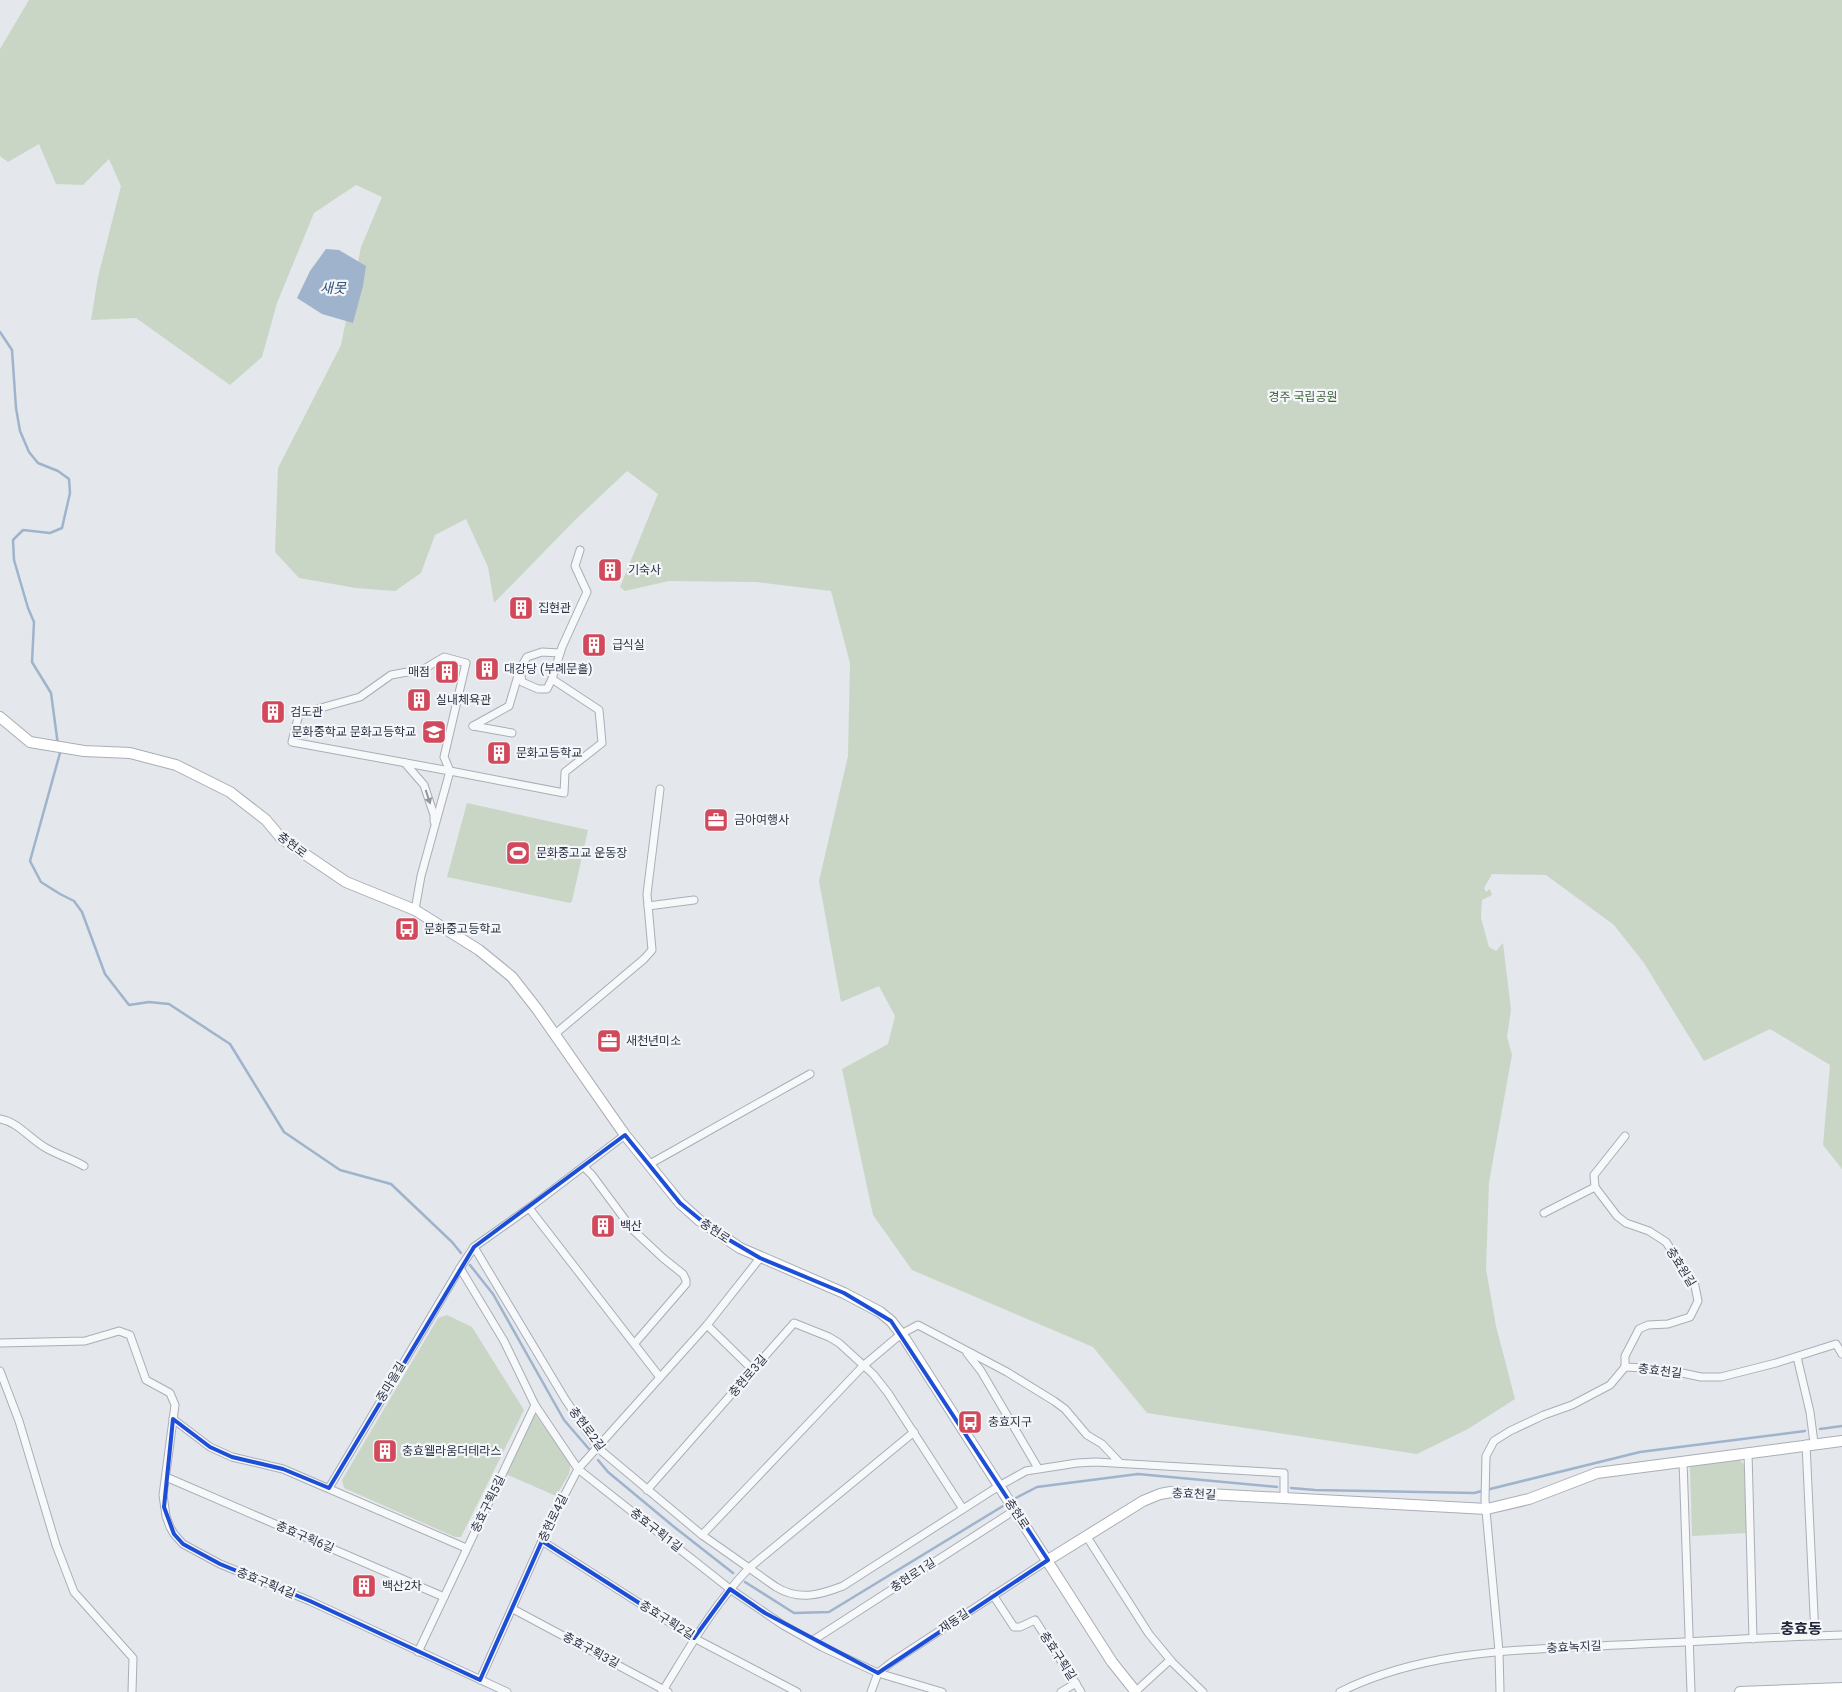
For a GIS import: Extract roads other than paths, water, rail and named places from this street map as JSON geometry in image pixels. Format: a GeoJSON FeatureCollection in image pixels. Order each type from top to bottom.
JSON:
{"type":"FeatureCollection","features":[{"type":"Feature","properties":{"kind":"street"},"geometry":{"type":"LineString","coordinates":[[520,669],[522,682],[538,689],[546,689],[588,592],[575,566],[580,550]]}},
{"type":"Feature","properties":{"kind":"street"},"geometry":{"type":"LineString","coordinates":[[512,733],[473,726],[509,706],[520,669],[526,657],[542,652],[560,653]]}},
{"type":"Feature","properties":{"kind":"street"},"geometry":{"type":"LineString","coordinates":[[415,910],[421,876],[450,772],[444,756],[466,663],[444,657],[424,669],[391,675],[360,698],[299,714],[292,742],[450,772],[564,793],[565,772],[602,743],[598,710],[552,678]]}},
{"type":"Feature","properties":{"kind":"street","name":"충현로"},"geometry":{"type":"LineString","coordinates":[[0,717],[30,742],[65,749],[130,753],[176,765],[230,792],[266,820],[281,838],[346,882],[415,910],[479,950],[512,977],[555,1034],[624,1135],[680,1203],[698,1220],[740,1248],[864,1303],[885,1317],[901,1334],[1112,1662],[1135,1692]]}},
{"type":"Feature","properties":{"kind":"street"},"geometry":{"type":"LineString","coordinates":[[404,763],[424,785],[434,815],[432,838]]}},
{"type":"Feature","properties":{"kind":"street"},"geometry":{"type":"LineString","coordinates":[[555,1034],[644,959],[652,950],[647,894],[660,789]]}},
{"type":"Feature","properties":{"kind":"street"},"geometry":{"type":"LineString","coordinates":[[648,906],[694,900]]}},
{"type":"Feature","properties":{"kind":"street"},"geometry":{"type":"LineString","coordinates":[[648,1165],[810,1074]]}},
{"type":"Feature","properties":{"kind":"street"},"geometry":{"type":"LineString","coordinates":[[0,1119],[7,1120],[32,1136],[45,1148],[70,1157],[84,1166]]}},
{"type":"Feature","properties":{"kind":"street","name":"중마을길"},"geometry":{"type":"LineString","coordinates":[[329,1488],[474,1247],[530,1208],[624,1135]]}},
{"type":"Feature","properties":{"kind":"street"},"geometry":{"type":"LineString","coordinates":[[1544,1213],[1595,1187],[1594,1175],[1625,1136]]}},
{"type":"Feature","properties":{"kind":"street"},"geometry":{"type":"LineString","coordinates":[[584,1167],[632,1229],[683,1274],[686,1280],[686,1284],[635,1343]]}},
{"type":"Feature","properties":{"kind":"street","name":"충효원길"},"geometry":{"type":"LineString","coordinates":[[1595,1187],[1616,1216],[1626,1223],[1649,1231],[1666,1242],[1694,1286],[1698,1301],[1690,1317],[1668,1324],[1648,1325],[1639,1329],[1625,1356],[1625,1368]]}},
{"type":"Feature","properties":{"kind":"street"},"geometry":{"type":"LineString","coordinates":[[530,1208],[660,1376]]}},
{"type":"Feature","properties":{"kind":"street","name":"충현로2길"},"geometry":{"type":"LineString","coordinates":[[474,1247],[565,1399],[598,1448],[702,1534],[776,1588],[789,1594],[806,1596],[831,1591],[858,1578],[1016,1476],[1038,1468],[1077,1463],[1120,1463]]}},
{"type":"Feature","properties":{"kind":"street","name":"충현로4길"},"geometry":{"type":"LineString","coordinates":[[480,1680],[557,1508],[578,1469],[707,1324],[760,1258]]}},
{"type":"Feature","properties":{"kind":"street","name":"충효구획1길"},"geometry":{"type":"LineString","coordinates":[[460,1268],[504,1342],[535,1405],[578,1469],[730,1589],[777,1621],[812,1641],[878,1673],[942,1692]]}},
{"type":"Feature","properties":{"kind":"street","name":"충현로3길"},"geometry":{"type":"LineString","coordinates":[[647,1490],[794,1323],[839,1343],[880,1382],[963,1509]]}},
{"type":"Feature","properties":{"kind":"street"},"geometry":{"type":"LineString","coordinates":[[707,1324],[753,1370]]}},
{"type":"Feature","properties":{"kind":"street"},"geometry":{"type":"LineString","coordinates":[[702,1534],[863,1366],[901,1334],[918,1325],[1007,1372],[1054,1400],[1065,1409],[1087,1435],[1102,1444],[1120,1463],[1284,1472],[1284,1498]]}},
{"type":"Feature","properties":{"kind":"street","name":"충효구획4길"},"geometry":{"type":"LineString","coordinates":[[0,1343],[85,1341],[119,1331],[130,1335],[146,1380],[170,1393],[174,1399],[174,1419],[163,1495],[166,1516],[174,1534],[183,1544],[220,1564],[310,1601],[507,1692]]}},
{"type":"Feature","properties":{"kind":"street","name":"충효천길"},"geometry":{"type":"LineString","coordinates":[[1487,1508],[1485,1500],[1486,1456],[1494,1442],[1510,1431],[1544,1415],[1572,1405],[1610,1385],[1625,1368],[1663,1369],[1701,1377],[1721,1377],[1836,1344],[1842,1354]]}},
{"type":"Feature","properties":{"kind":"street"},"geometry":{"type":"LineString","coordinates":[[963,1349],[970,1355],[981,1371],[1038,1468]]}},
{"type":"Feature","properties":{"kind":"street"},"geometry":{"type":"LineString","coordinates":[[1796,1357],[1810,1412],[1814,1636]]}},
{"type":"Feature","properties":{"kind":"street"},"geometry":{"type":"LineString","coordinates":[[0,1371],[19,1421],[56,1544],[74,1592],[133,1658],[132,1692]]}},
{"type":"Feature","properties":{"kind":"street","name":"충효구획5길"},"geometry":{"type":"LineString","coordinates":[[418,1652],[535,1405]]}},
{"type":"Feature","properties":{"kind":"street"},"geometry":{"type":"LineString","coordinates":[[174,1419],[210,1447],[232,1457],[283,1469],[329,1488]]}},
{"type":"Feature","properties":{"kind":"street"},"geometry":{"type":"LineString","coordinates":[[665,1691],[694,1638],[730,1589],[749,1568],[914,1432]]}},
{"type":"Feature","properties":{"kind":"street","name":"충효천길"},"geometry":{"type":"LineString","coordinates":[[1048,1560],[1143,1501],[1171,1492],[1487,1508],[1529,1499],[1598,1473],[1842,1441]]}},
{"type":"Feature","properties":{"kind":"street"},"geometry":{"type":"LineString","coordinates":[[1748,1452],[1753,1639]]}},
{"type":"Feature","properties":{"kind":"street"},"geometry":{"type":"LineString","coordinates":[[1683,1461],[1691,1692]]}},
{"type":"Feature","properties":{"kind":"street","name":"충효구획6길"},"geometry":{"type":"LineString","coordinates":[[166,1477],[444,1598]]}},
{"type":"Feature","properties":{"kind":"street","name":"충효구획5길"},"geometry":{"type":"LineString","coordinates":[[329,1488],[466,1548]]}},
{"type":"Feature","properties":{"kind":"street"},"geometry":{"type":"LineString","coordinates":[[1487,1508],[1499,1651],[1500,1692]]}},
{"type":"Feature","properties":{"kind":"street","name":"충현로1길"},"geometry":{"type":"LineString","coordinates":[[812,1641],[1015,1510]]}},
{"type":"Feature","properties":{"kind":"street"},"geometry":{"type":"LineString","coordinates":[[1086,1537],[1149,1634],[1170,1660],[1202,1692]]}},
{"type":"Feature","properties":{"kind":"street","name":"충효구획2길"},"geometry":{"type":"LineString","coordinates":[[542,1541],[694,1638],[797,1692]]}},
{"type":"Feature","properties":{"kind":"street","name":"재동길"},"geometry":{"type":"LineString","coordinates":[[878,1673],[1048,1560]]}},
{"type":"Feature","properties":{"kind":"street","name":"충효구획길"},"geometry":{"type":"LineString","coordinates":[[993,1595],[1014,1627],[1020,1627],[1035,1620],[1081,1692]]}},
{"type":"Feature","properties":{"kind":"street","name":"충효구획3길"},"geometry":{"type":"LineString","coordinates":[[513,1609],[665,1691]]}},
{"type":"Feature","properties":{"kind":"street","name":"충효녹지길"},"geometry":{"type":"LineString","coordinates":[[1340,1692],[1380,1675],[1403,1668],[1427,1662],[1499,1651],[1842,1635]]}},
{"type":"Feature","properties":{"kind":"street"},"geometry":{"type":"LineString","coordinates":[[1135,1692],[1170,1660]]}},
{"type":"Feature","properties":{"kind":"street"},"geometry":{"type":"LineString","coordinates":[[871,1692],[878,1673]]}},
{"type":"Feature","properties":{"kind":"street"},"geometry":{"type":"LineString","coordinates":[[1061,1692],[1076,1683]]}},
{"type":"Feature","properties":{"kind":"street"},"geometry":{"type":"LineString","coordinates":[[1740,1692],[1842,1688]]}},
{"type":"Feature","properties":{"kind":"water","name":"새못"},"geometry":{"type":"Polygon","coordinates":[[[326,249],[339,250],[366,266],[363,286],[353,323],[322,314],[297,298],[310,271],[326,249]]]}},
{"type":"Feature","properties":{"kind":"waterway"},"geometry":{"type":"LineString","coordinates":[[0,332],[12,350],[16,408],[20,431],[29,452],[38,463],[58,471],[69,479],[70,493],[62,528],[50,533],[23,530],[13,540],[14,560],[34,622],[32,662],[51,693],[58,745]]}},
{"type":"Feature","properties":{"kind":"waterway"},"geometry":{"type":"LineString","coordinates":[[59,750],[60,753],[30,861],[41,882],[74,901],[82,912],[105,974],[129,1005],[149,1002],[169,1004],[230,1044],[284,1132],[340,1170],[391,1184],[452,1242],[461,1253]]}},
{"type":"Feature","properties":{"kind":"waterway"},"geometry":{"type":"LineString","coordinates":[[470,1265],[493,1294],[564,1420],[589,1449]]}},
{"type":"Feature","properties":{"kind":"waterway"},"geometry":{"type":"LineString","coordinates":[[1820,1429],[1842,1426]]}},
{"type":"Feature","properties":{"kind":"waterway"},"geometry":{"type":"LineString","coordinates":[[1291,1488],[1474,1493],[1640,1452],[1805,1431]]}},
{"type":"Feature","properties":{"kind":"waterway"},"geometry":{"type":"LineString","coordinates":[[598,1460],[608,1472],[733,1573]]}},
{"type":"Feature","properties":{"kind":"waterway"},"geometry":{"type":"LineString","coordinates":[[1016,1498],[1037,1487],[1138,1474],[1277,1487]]}},
{"type":"Feature","properties":{"kind":"waterway"},"geometry":{"type":"LineString","coordinates":[[745,1582],[794,1613],[829,1612],[1003,1506]]}},
{"type":"Feature","properties":{"kind":"place","name":"기숙사"},"geometry":{"type":"Point","coordinates":[610,570]}},
{"type":"Feature","properties":{"kind":"place","name":"집현관"},"geometry":{"type":"Point","coordinates":[521,608]}},
{"type":"Feature","properties":{"kind":"place","name":"급식실"},"geometry":{"type":"Point","coordinates":[594,645]}},
{"type":"Feature","properties":{"kind":"place","name":"대강당 (부례문홀)"},"geometry":{"type":"Point","coordinates":[487,669]}},
{"type":"Feature","properties":{"kind":"place","name":"매점"},"geometry":{"type":"Point","coordinates":[447,672]}},
{"type":"Feature","properties":{"kind":"place","name":"실내체육관"},"geometry":{"type":"Point","coordinates":[419,700]}},
{"type":"Feature","properties":{"kind":"place","name":"검도관"},"geometry":{"type":"Point","coordinates":[273,712]}},
{"type":"Feature","properties":{"kind":"place","name":"문화중학교 문화고등학교"},"geometry":{"type":"Point","coordinates":[434,732]}},
{"type":"Feature","properties":{"kind":"place","name":"문화고등학교"},"geometry":{"type":"Point","coordinates":[499,753]}},
{"type":"Feature","properties":{"kind":"place","name":"금아여행사"},"geometry":{"type":"Point","coordinates":[716,820]}},
{"type":"Feature","properties":{"kind":"place","name":"문화중고교 운동장"},"geometry":{"type":"Point","coordinates":[518,853]}},
{"type":"Feature","properties":{"kind":"place","name":"문화중고등학교"},"geometry":{"type":"Point","coordinates":[407,929]}},
{"type":"Feature","properties":{"kind":"place","name":"새천년미소"},"geometry":{"type":"Point","coordinates":[609,1041]}},
{"type":"Feature","properties":{"kind":"place","name":"백산"},"geometry":{"type":"Point","coordinates":[603,1226]}},
{"type":"Feature","properties":{"kind":"place","name":"충효지구"},"geometry":{"type":"Point","coordinates":[970,1422]}},
{"type":"Feature","properties":{"kind":"place","name":"충효웰라움더테라스"},"geometry":{"type":"Point","coordinates":[385,1451]}},
{"type":"Feature","properties":{"kind":"place","name":"백산2차"},"geometry":{"type":"Point","coordinates":[364,1586]}},
{"type":"Feature","properties":{"kind":"district","name":"충효동"},"geometry":{"type":"Point","coordinates":[1801,1629]}},
{"type":"Feature","properties":{"kind":"park label","name":"경주 국립공원"},"geometry":{"type":"Point","coordinates":[1303,397]}}]}
